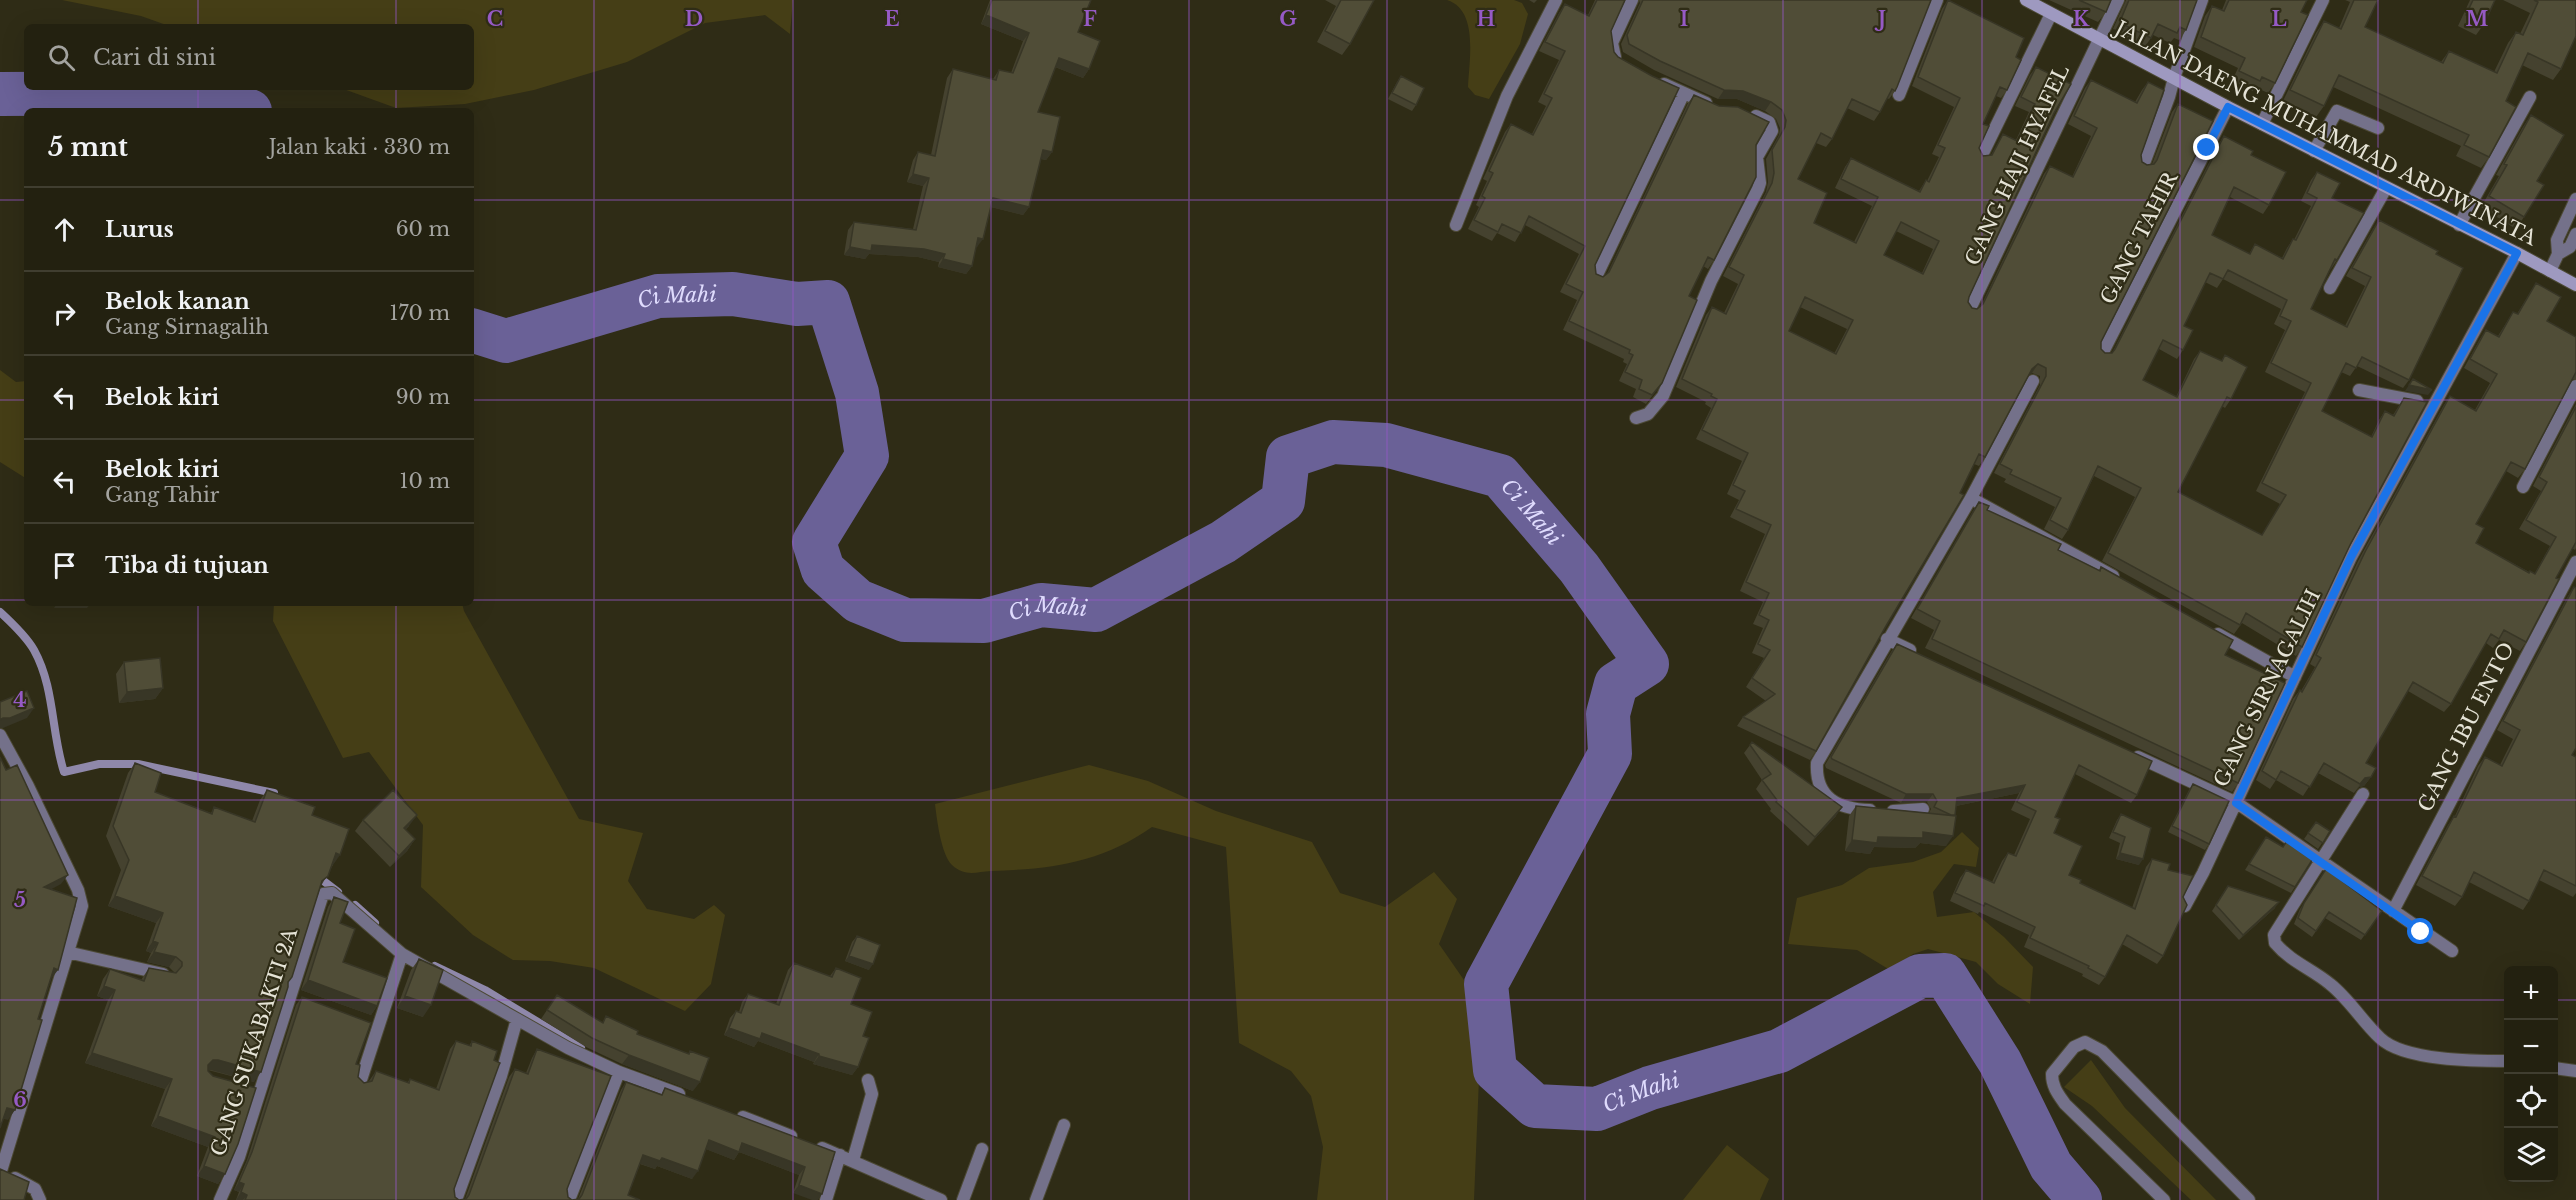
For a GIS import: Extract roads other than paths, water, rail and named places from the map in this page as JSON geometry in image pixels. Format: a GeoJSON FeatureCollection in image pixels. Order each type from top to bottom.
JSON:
{"type":"FeatureCollection","features":[{"type":"Feature","properties":{"kind":"main road","name":"JALAN DAENG MUHAMMAD ARDIWINATA"},"geometry":{"type":"LineString","coordinates":[[2026,0],[2228,107],[2576,285]]}},
{"type":"Feature","properties":{"kind":"street"},"geometry":{"type":"LineString","coordinates":[[1456,225],[1507,96],[1556,0]]}},
{"type":"Feature","properties":{"kind":"street"},"geometry":{"type":"LineString","coordinates":[[1624,63],[1613,55],[1612,43],[1632,0]]}},
{"type":"Feature","properties":{"kind":"street"},"geometry":{"type":"LineString","coordinates":[[1899,95],[1937,0]]}},
{"type":"Feature","properties":{"kind":"street","name":"GANG HAJI HYAFEL"},"geometry":{"type":"LineString","coordinates":[[1970,309],[2118,0]]}},
{"type":"Feature","properties":{"kind":"street"},"geometry":{"type":"LineString","coordinates":[[2143,166],[2202,0]]}},
{"type":"Feature","properties":{"kind":"street"},"geometry":{"type":"LineString","coordinates":[[2262,124],[2323,0]]}},
{"type":"Feature","properties":{"kind":"street"},"geometry":{"type":"LineString","coordinates":[[1981,157],[2051,14]]}},
{"type":"Feature","properties":{"kind":"street"},"geometry":{"type":"LineString","coordinates":[[1650,77],[1716,107]]}},
{"type":"Feature","properties":{"kind":"street"},"geometry":{"type":"LineString","coordinates":[[1596,277],[1684,93]]}},
{"type":"Feature","properties":{"kind":"street"},"geometry":{"type":"LineString","coordinates":[[2459,225],[2530,96]]}},
{"type":"Feature","properties":{"kind":"street","name":"GANG TAHIR"},"geometry":{"type":"LineString","coordinates":[[2102,354],[2228,107]]}},
{"type":"Feature","properties":{"kind":"street"},"geometry":{"type":"LineString","coordinates":[[2314,151],[2337,111],[2378,128]]}},
{"type":"Feature","properties":{"kind":"street"},"geometry":{"type":"LineString","coordinates":[[1636,418],[1648,414],[1663,396],[1711,281],[1758,189],[1760,183],[1757,157],[1759,150],[1771,135],[1772,126],[1746,112]]}},
{"type":"Feature","properties":{"kind":"street"},"geometry":{"type":"LineString","coordinates":[[2330,288],[2385,188]]}},
{"type":"Feature","properties":{"kind":"street"},"geometry":{"type":"LineString","coordinates":[[2550,271],[2558,254],[2557,240],[2576,199]]}},
{"type":"Feature","properties":{"kind":"street"},"geometry":{"type":"LineString","coordinates":[[2558,254],[2570,247],[2576,234]]}},
{"type":"Feature","properties":{"kind":"street","name":"GANG SIRNAGALIH"},"geometry":{"type":"LineString","coordinates":[[2131,753],[2236,803],[2351,557],[2517,253]]}},
{"type":"Feature","properties":{"kind":"street"},"geometry":{"type":"LineString","coordinates":[[1923,809],[1863,810],[1843,806],[1833,801],[1818,785],[1817,763],[1971,498],[2033,381]]}},
{"type":"Feature","properties":{"kind":"street"},"geometry":{"type":"LineString","coordinates":[[2523,487],[2576,386]]}},
{"type":"Feature","properties":{"kind":"street"},"geometry":{"type":"LineString","coordinates":[[2359,390],[2433,405]]}},
{"type":"Feature","properties":{"kind":"street"},"geometry":{"type":"LineString","coordinates":[[1971,498],[2121,581]]}},
{"type":"Feature","properties":{"kind":"street","name":"GANG IBU ENTO"},"geometry":{"type":"LineString","coordinates":[[2392,911],[2576,562]]}},
{"type":"Feature","properties":{"kind":"street"},"geometry":{"type":"LineString","coordinates":[[2202,626],[2295,677]]}},
{"type":"Feature","properties":{"kind":"street"},"geometry":{"type":"LineString","coordinates":[[1887,639],[1919,654]]}},
{"type":"Feature","properties":{"kind":"street"},"geometry":{"type":"LineString","coordinates":[[0,735],[28,786],[78,890],[82,906],[0,1171],[35,1189],[40,1200]]}},
{"type":"Feature","properties":{"kind":"street"},"geometry":{"type":"LineString","coordinates":[[0,765],[13,759]]}},
{"type":"Feature","properties":{"kind":"street"},"geometry":{"type":"LineString","coordinates":[[2363,794],[2274,935],[2275,944],[2282,952],[2330,984],[2389,1045],[2422,1054],[2462,1060],[2504,1061]]}},
{"type":"Feature","properties":{"kind":"street"},"geometry":{"type":"LineString","coordinates":[[2185,906],[2236,803],[2452,951]]}},
{"type":"Feature","properties":{"kind":"street","name":"GANG SUKABAKTI 2A"},"geometry":{"type":"LineString","coordinates":[[220,1200],[239,1157],[255,1091],[295,996],[323,894],[332,893],[402,954]]}},
{"type":"Feature","properties":{"kind":"street"},"geometry":{"type":"LineString","coordinates":[[67,952],[167,975]]}},
{"type":"Feature","properties":{"kind":"street"},"geometry":{"type":"LineString","coordinates":[[360,1083],[373,1025],[402,954],[516,1019],[619,1072],[696,1100]]}},
{"type":"Feature","properties":{"kind":"street"},"geometry":{"type":"LineString","coordinates":[[456,1200],[501,1076],[516,1019]]}},
{"type":"Feature","properties":{"kind":"street"},"geometry":{"type":"LineString","coordinates":[[2164,1200],[2065,1104],[2052,1084],[2052,1074],[2074,1047],[2085,1042],[2102,1051],[2249,1200]]}},
{"type":"Feature","properties":{"kind":"street"},"geometry":{"type":"LineString","coordinates":[[2558,1069],[2576,1071]]}},
{"type":"Feature","properties":{"kind":"street"},"geometry":{"type":"LineString","coordinates":[[569,1200],[619,1072]]}},
{"type":"Feature","properties":{"kind":"street"},"geometry":{"type":"LineString","coordinates":[[853,1160],[872,1094],[868,1080]]}},
{"type":"Feature","properties":{"kind":"street"},"geometry":{"type":"LineString","coordinates":[[729,1112],[853,1160],[941,1200]]}},
{"type":"Feature","properties":{"kind":"street"},"geometry":{"type":"LineString","coordinates":[[1036,1200],[1064,1125]]}},
{"type":"Feature","properties":{"kind":"street"},"geometry":{"type":"LineString","coordinates":[[963,1200],[982,1149]]}},
{"type":"Feature","properties":{"kind":"street"},"geometry":{"type":"LineString","coordinates":[[826,1200],[840,1155]]}},
{"type":"Feature","properties":{"kind":"waterway","name":"Ci Mahi"},"geometry":{"type":"LineString","coordinates":[[0,94],[191,93],[240,108]]}},
{"type":"Feature","properties":{"kind":"waterway","name":"Ci Mahi"},"geometry":{"type":"LineString","coordinates":[[474,331],[506,341],[658,296],[733,294],[797,304],[828,302],[857,393],[867,456],[814,542],[823,570],[858,601],[905,620],[984,621],[1041,605],[1096,610],[1223,542],[1283,501],[1288,457],[1333,442],[1386,445],[1500,476],[1579,568],[1647,664],[1616,684],[1608,714],[1610,754],[1486,984],[1495,1070],[1535,1106],[1597,1109],[1650,1088],[1779,1051],[1920,976],[1945,975],[2000,1062],[2051,1166],[2080,1200]]}},
{"type":"Feature","properties":{"kind":"waterway"},"geometry":{"type":"LineString","coordinates":[[0,612],[27,640],[41,665],[46,679],[64,772],[99,764],[138,764],[274,793]]}},
{"type":"Feature","properties":{"kind":"waterway"},"geometry":{"type":"LineString","coordinates":[[317,876],[338,892]]}},
{"type":"Feature","properties":{"kind":"waterway"},"geometry":{"type":"LineString","coordinates":[[355,905],[375,923]]}},
{"type":"Feature","properties":{"kind":"waterway"},"geometry":{"type":"LineString","coordinates":[[435,966],[485,990],[581,1048]]}}]}
